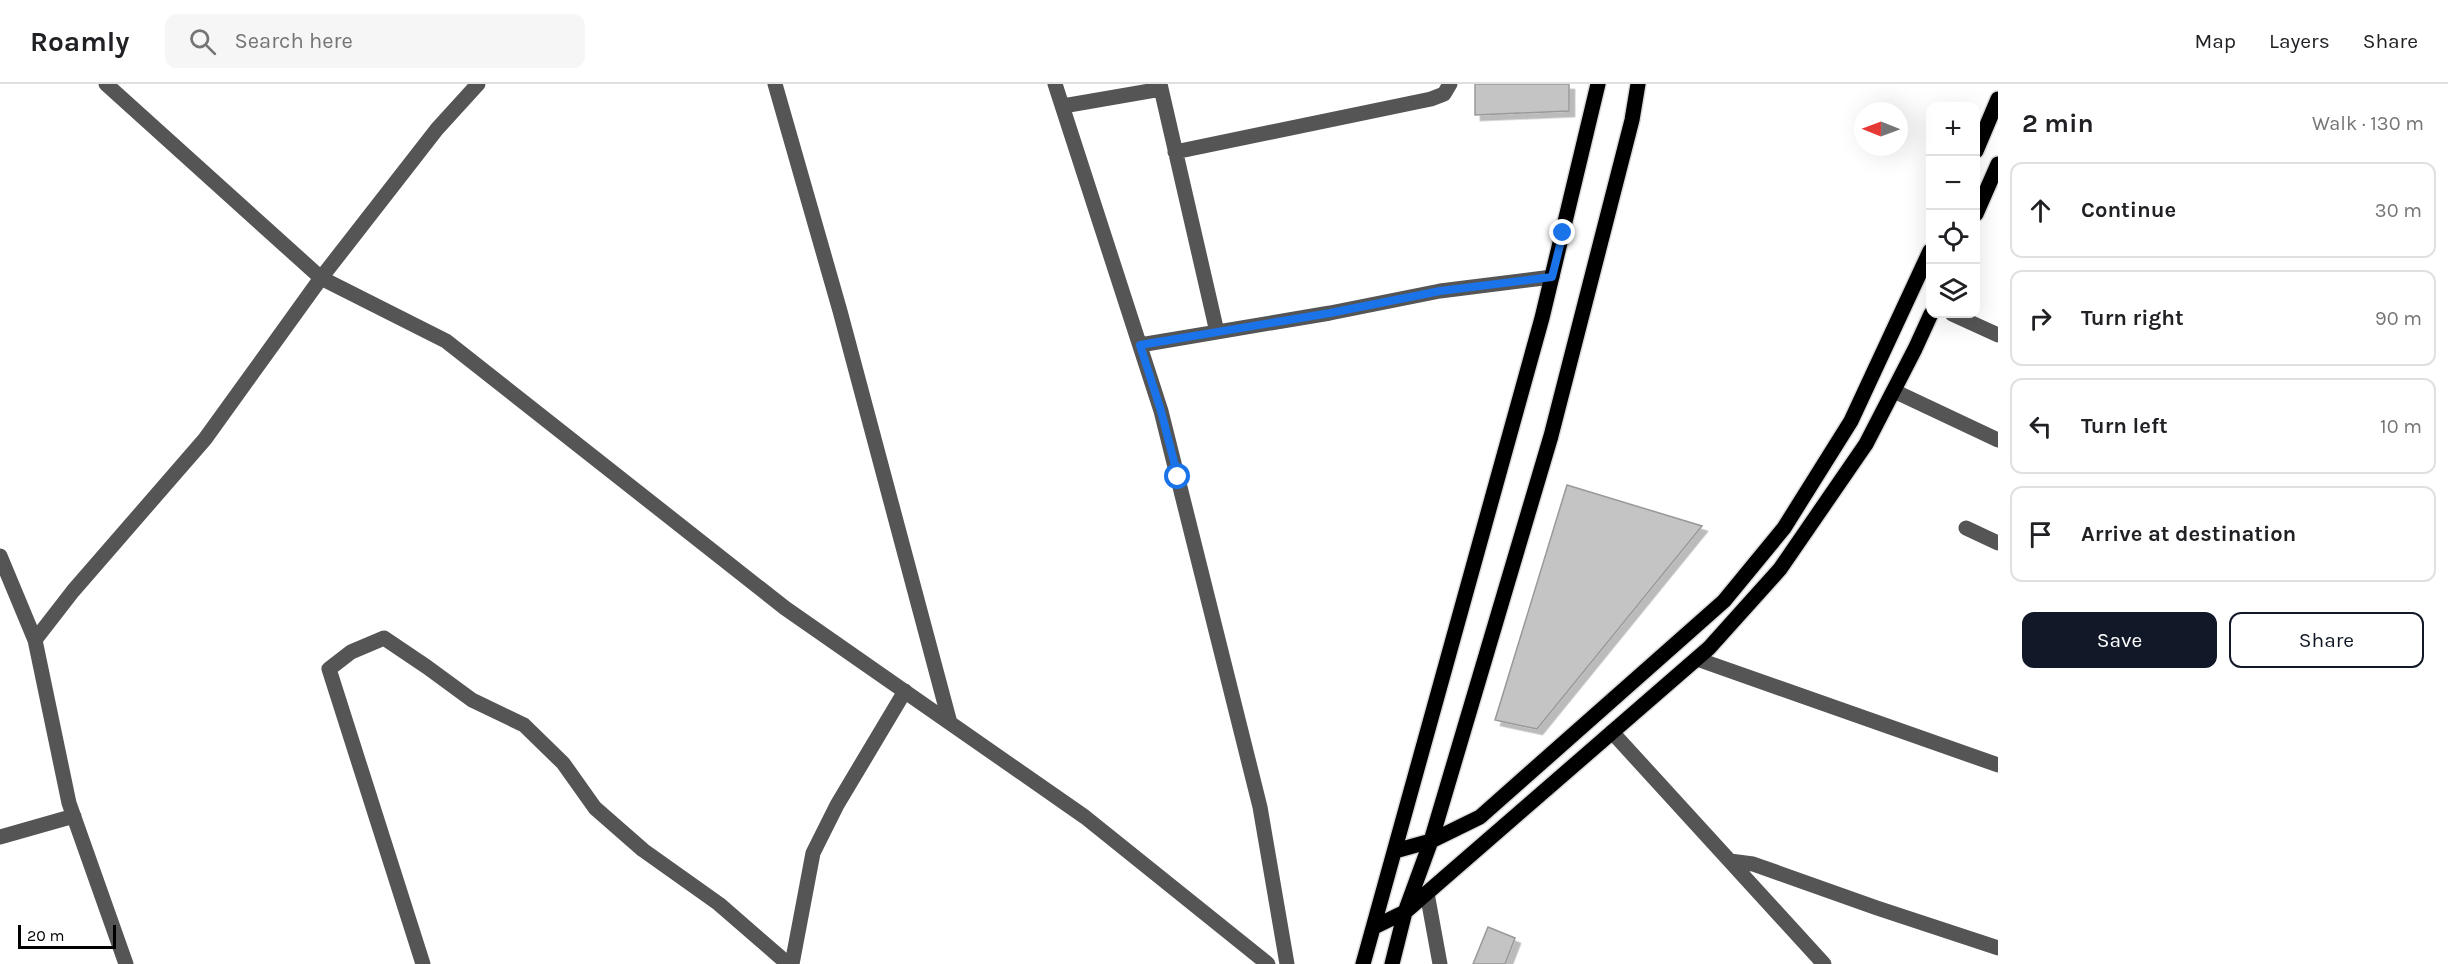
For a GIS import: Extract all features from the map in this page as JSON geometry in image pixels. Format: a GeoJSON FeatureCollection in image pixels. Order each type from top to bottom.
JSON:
{"type":"FeatureCollection","features":[{"type":"Feature","properties":{"kind":"main road"},"geometry":{"type":"LineString","coordinates":[[1363,964],[1466,597],[1552,277],[1598,84]]}},
{"type":"Feature","properties":{"kind":"main road"},"geometry":{"type":"LineString","coordinates":[[1392,964],[1405,912],[1431,841],[1551,436],[1632,120],[1638,84]]}},
{"type":"Feature","properties":{"kind":"main road"},"geometry":{"type":"LineString","coordinates":[[1980,142],[1998,99]]}},
{"type":"Feature","properties":{"kind":"main road"},"geometry":{"type":"LineString","coordinates":[[1978,210],[1998,164]]}},
{"type":"Feature","properties":{"kind":"main road"},"geometry":{"type":"LineString","coordinates":[[1395,851],[1431,841],[1480,817],[1724,601],[1784,528],[1851,421],[1926,260]]}},
{"type":"Feature","properties":{"kind":"main road"},"geometry":{"type":"LineString","coordinates":[[1374,927],[1405,912],[1697,659],[1780,569],[1866,444],[1929,318]]}},
{"type":"Feature","properties":{"kind":"street"},"geometry":{"type":"LineString","coordinates":[[106,84],[321,278],[446,341],[785,608],[1085,817],[1268,964]]}},
{"type":"Feature","properties":{"kind":"street"},"geometry":{"type":"LineString","coordinates":[[35,640],[73,591],[205,439],[321,278],[437,129],[478,84]]}},
{"type":"Feature","properties":{"kind":"street"},"geometry":{"type":"LineString","coordinates":[[775,84],[840,311],[950,723]]}},
{"type":"Feature","properties":{"kind":"street"},"geometry":{"type":"LineString","coordinates":[[1056,84],[1161,411],[1260,807],[1287,964]]}},
{"type":"Feature","properties":{"kind":"street"},"geometry":{"type":"LineString","coordinates":[[1175,152],[1431,99],[1444,94],[1450,84]]}},
{"type":"Feature","properties":{"kind":"street"},"geometry":{"type":"LineString","coordinates":[[1063,106],[1161,86],[1217,332]]}},
{"type":"Feature","properties":{"kind":"street"},"geometry":{"type":"LineString","coordinates":[[1140,345],[1440,291],[1552,277]]}},
{"type":"Feature","properties":{"kind":"street"},"geometry":{"type":"LineString","coordinates":[[1961,318],[1998,335]]}},
{"type":"Feature","properties":{"kind":"street"},"geometry":{"type":"LineString","coordinates":[[1894,390],[1998,440]]}},
{"type":"Feature","properties":{"kind":"street"},"geometry":{"type":"LineString","coordinates":[[1966,528],[1998,543]]}},
{"type":"Feature","properties":{"kind":"street"},"geometry":{"type":"LineString","coordinates":[[0,556],[35,640],[69,803],[126,964]]}},
{"type":"Feature","properties":{"kind":"street"},"geometry":{"type":"LineString","coordinates":[[423,964],[329,669],[351,652],[384,638],[427,666],[472,700],[524,725],[564,763],[595,808],[643,850],[719,904],[790,964],[813,853],[837,805],[904,691]]}},
{"type":"Feature","properties":{"kind":"street"},"geometry":{"type":"LineString","coordinates":[[1697,659],[1998,765]]}},
{"type":"Feature","properties":{"kind":"street"},"geometry":{"type":"LineString","coordinates":[[1612,732],[1824,964]]}},
{"type":"Feature","properties":{"kind":"street"},"geometry":{"type":"LineString","coordinates":[[0,837],[74,816]]}},
{"type":"Feature","properties":{"kind":"street"},"geometry":{"type":"LineString","coordinates":[[1730,861],[1753,864],[1998,948]]}},
{"type":"Feature","properties":{"kind":"street"},"geometry":{"type":"LineString","coordinates":[[1427,893],[1440,964]]}},
{"type":"Feature","properties":{"kind":"building"},"geometry":{"type":"Polygon","coordinates":[[[1475,84],[1569,84],[1569,111],[1475,115],[1475,84]]]}},
{"type":"Feature","properties":{"kind":"building"},"geometry":{"type":"Polygon","coordinates":[[[1567,485],[1702,526],[1537,729],[1495,720],[1567,485]]]}},
{"type":"Feature","properties":{"kind":"building"},"geometry":{"type":"Polygon","coordinates":[[[1488,927],[1515,938],[1505,964],[1473,964],[1488,927]]]}},
{"type":"Feature","properties":{"kind":"route"},"geometry":{"type":"LineString","coordinates":[[1178,477],[1161,411],[1140,345],[1330,313],[1440,291],[1552,277],[1563,233]]}}]}
